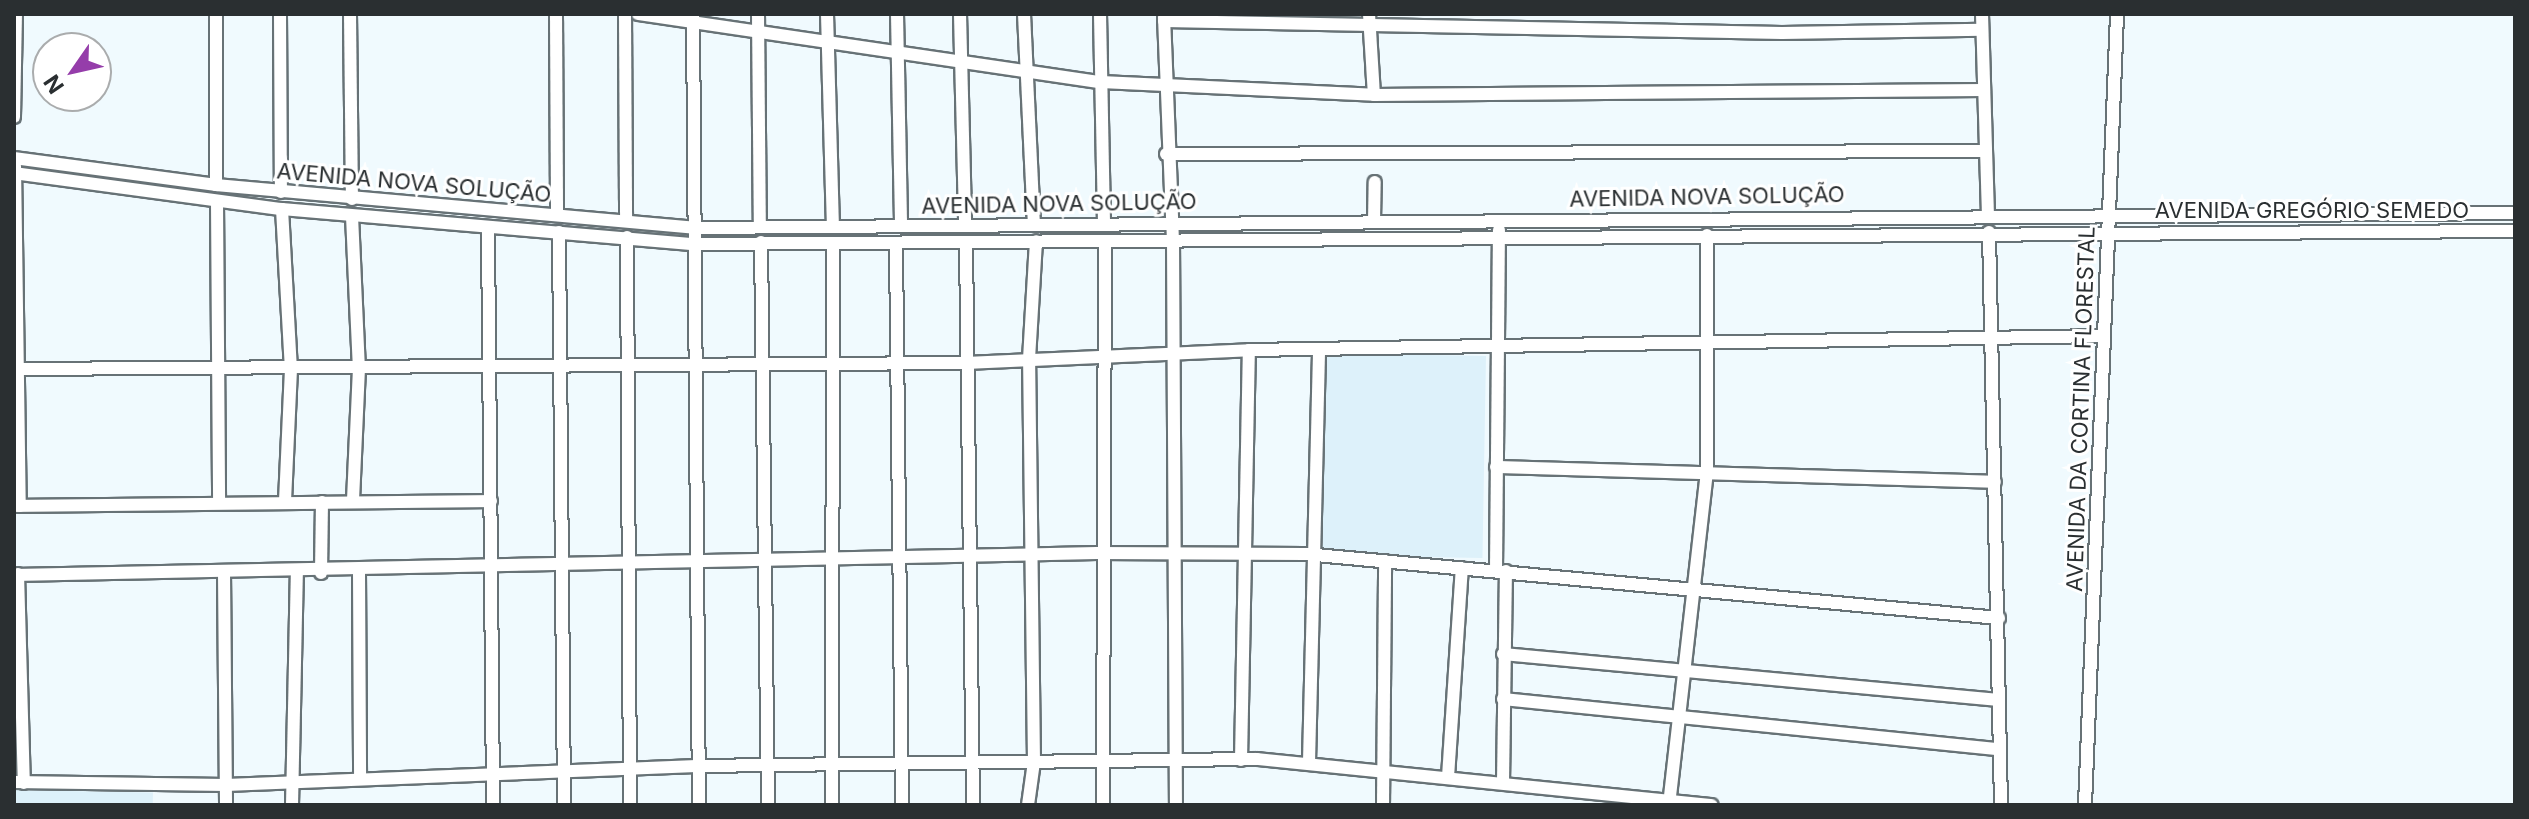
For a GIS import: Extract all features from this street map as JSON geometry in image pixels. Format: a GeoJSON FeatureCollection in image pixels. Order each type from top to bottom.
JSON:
{"type":"FeatureCollection","features":[{"type":"Feature","properties":{"kind":"street"},"geometry":{"type":"LineString","coordinates":[[14,117],[16,14]]}},
{"type":"Feature","properties":{"kind":"street"},"geometry":{"type":"LineString","coordinates":[[216,14],[216,185]]}},
{"type":"Feature","properties":{"kind":"street"},"geometry":{"type":"LineString","coordinates":[[280,14],[281,192]]}},
{"type":"Feature","properties":{"kind":"street"},"geometry":{"type":"LineString","coordinates":[[350,14],[352,199]]}},
{"type":"Feature","properties":{"kind":"street"},"geometry":{"type":"LineString","coordinates":[[556,14],[557,215]]}},
{"type":"Feature","properties":{"kind":"street"},"geometry":{"type":"LineString","coordinates":[[625,14],[626,221]]}},
{"type":"Feature","properties":{"kind":"street"},"geometry":{"type":"LineString","coordinates":[[638,14],[693,17],[758,32],[897,50],[1025,73],[1165,86],[1374,95],[1984,90]]}},
{"type":"Feature","properties":{"kind":"street"},"geometry":{"type":"LineString","coordinates":[[758,14],[760,227]]}},
{"type":"Feature","properties":{"kind":"street"},"geometry":{"type":"LineString","coordinates":[[827,14],[833,227]]}},
{"type":"Feature","properties":{"kind":"street"},"geometry":{"type":"LineString","coordinates":[[897,14],[901,225]]}},
{"type":"Feature","properties":{"kind":"street"},"geometry":{"type":"LineString","coordinates":[[960,14],[965,226]]}},
{"type":"Feature","properties":{"kind":"street"},"geometry":{"type":"LineString","coordinates":[[1024,14],[1034,225]]}},
{"type":"Feature","properties":{"kind":"street"},"geometry":{"type":"LineString","coordinates":[[1100,14],[1104,223]]}},
{"type":"Feature","properties":{"kind":"street"},"geometry":{"type":"LineString","coordinates":[[1982,14],[1988,214]]}},
{"type":"Feature","properties":{"kind":"street","name":"AVENIDA DA CORTINA FLORESTAL"},"geometry":{"type":"LineString","coordinates":[[2085,805],[2117,14]]}},
{"type":"Feature","properties":{"kind":"street"},"geometry":{"type":"LineString","coordinates":[[693,17],[699,805]]}},
{"type":"Feature","properties":{"kind":"street"},"geometry":{"type":"LineString","coordinates":[[1176,805],[1173,240],[1166,154],[1164,18],[1370,19],[1782,33],[1982,30]]}},
{"type":"Feature","properties":{"kind":"street"},"geometry":{"type":"LineString","coordinates":[[1370,19],[1374,95]]}},
{"type":"Feature","properties":{"kind":"street"},"geometry":{"type":"LineString","coordinates":[[1166,154],[1986,151]]}},
{"type":"Feature","properties":{"kind":"street","name":"AVENIDA NOVA SOLUÇÃO"},"geometry":{"type":"LineString","coordinates":[[14,158],[281,192],[694,228],[2109,213]]}},
{"type":"Feature","properties":{"kind":"street"},"geometry":{"type":"LineString","coordinates":[[15,170],[17,506],[491,501]]}},
{"type":"Feature","properties":{"kind":"street","name":"AVENIDA NOVA SOLUÇÃO"},"geometry":{"type":"LineString","coordinates":[[15,170],[217,202],[694,244],[2108,232]]}},
{"type":"Feature","properties":{"kind":"street"},"geometry":{"type":"LineString","coordinates":[[1374,221],[1375,182]]}},
{"type":"Feature","properties":{"kind":"street"},"geometry":{"type":"LineString","coordinates":[[217,202],[219,502]]}},
{"type":"Feature","properties":{"kind":"street"},"geometry":{"type":"LineString","coordinates":[[282,209],[291,369],[285,502]]}},
{"type":"Feature","properties":{"kind":"street","name":"AVENIDA GREGÓRIO SEMEDO"},"geometry":{"type":"LineString","coordinates":[[2109,213],[2515,213]]}},
{"type":"Feature","properties":{"kind":"street"},"geometry":{"type":"LineString","coordinates":[[352,216],[359,368],[353,501]]}},
{"type":"Feature","properties":{"kind":"street"},"geometry":{"type":"LineString","coordinates":[[1499,218],[1496,467],[1503,654],[1503,783]]}},
{"type":"Feature","properties":{"kind":"street"},"geometry":{"type":"LineString","coordinates":[[488,228],[493,366],[490,564],[493,805]]}},
{"type":"Feature","properties":{"kind":"street","name":"AVENIDA GREGÓRIO SEMEDO"},"geometry":{"type":"LineString","coordinates":[[2108,232],[2515,231]]}},
{"type":"Feature","properties":{"kind":"street"},"geometry":{"type":"LineString","coordinates":[[559,232],[563,366],[561,563],[564,805]]}},
{"type":"Feature","properties":{"kind":"street"},"geometry":{"type":"LineString","coordinates":[[1989,232],[2001,805]]}},
{"type":"Feature","properties":{"kind":"street"},"geometry":{"type":"LineString","coordinates":[[1669,803],[1688,669],[1707,470],[1707,235]]}},
{"type":"Feature","properties":{"kind":"street"},"geometry":{"type":"LineString","coordinates":[[627,237],[626,563],[630,805]]}},
{"type":"Feature","properties":{"kind":"street"},"geometry":{"type":"LineString","coordinates":[[1028,805],[1034,762],[1029,359],[1036,241]]}},
{"type":"Feature","properties":{"kind":"street"},"geometry":{"type":"LineString","coordinates":[[761,242],[765,365],[768,805]]}},
{"type":"Feature","properties":{"kind":"street"},"geometry":{"type":"LineString","coordinates":[[1103,805],[1105,242]]}},
{"type":"Feature","properties":{"kind":"street"},"geometry":{"type":"LineString","coordinates":[[832,805],[833,243]]}},
{"type":"Feature","properties":{"kind":"street"},"geometry":{"type":"LineString","coordinates":[[896,243],[902,805]]}},
{"type":"Feature","properties":{"kind":"street"},"geometry":{"type":"LineString","coordinates":[[966,243],[973,805]]}},
{"type":"Feature","properties":{"kind":"street"},"geometry":{"type":"LineString","coordinates":[[16,369],[219,371],[966,363],[1106,359],[1249,350],[2104,336]]}},
{"type":"Feature","properties":{"kind":"street"},"geometry":{"type":"LineString","coordinates":[[1309,762],[1311,555],[1319,349]]}},
{"type":"Feature","properties":{"kind":"street"},"geometry":{"type":"LineString","coordinates":[[1241,760],[1242,554],[1249,350]]}},
{"type":"Feature","properties":{"kind":"street"},"geometry":{"type":"LineString","coordinates":[[1496,467],[1707,470],[1995,482]]}},
{"type":"Feature","properties":{"kind":"street"},"geometry":{"type":"LineString","coordinates":[[321,573],[322,502]]}},
{"type":"Feature","properties":{"kind":"street"},"geometry":{"type":"LineString","coordinates":[[1712,805],[1669,803],[1309,762],[1241,760],[766,768],[697,766],[360,776],[226,785],[19,782],[16,575],[321,573],[490,564],[969,558],[1106,553],[1311,555],[1999,618]]}},
{"type":"Feature","properties":{"kind":"street"},"geometry":{"type":"LineString","coordinates":[[1383,805],[1385,561]]}},
{"type":"Feature","properties":{"kind":"street"},"geometry":{"type":"LineString","coordinates":[[1448,777],[1462,568]]}},
{"type":"Feature","properties":{"kind":"street"},"geometry":{"type":"LineString","coordinates":[[359,572],[360,776]]}},
{"type":"Feature","properties":{"kind":"street"},"geometry":{"type":"LineString","coordinates":[[224,573],[226,805]]}},
{"type":"Feature","properties":{"kind":"street"},"geometry":{"type":"LineString","coordinates":[[292,805],[297,573]]}},
{"type":"Feature","properties":{"kind":"street"},"geometry":{"type":"LineString","coordinates":[[1503,654],[1999,700]]}},
{"type":"Feature","properties":{"kind":"street"},"geometry":{"type":"LineString","coordinates":[[1503,699],[1998,749]]}},
{"type":"Feature","properties":{"kind":"shaded area"},"geometry":{"type":"Polygon","coordinates":[[[1325,353],[1486,356],[1482,558],[1321,555],[1325,353]]]}},
{"type":"Feature","properties":{"kind":"shaded area"},"geometry":{"type":"Polygon","coordinates":[[[14,790],[153,792],[153,805],[14,805],[14,790]]]}}]}
